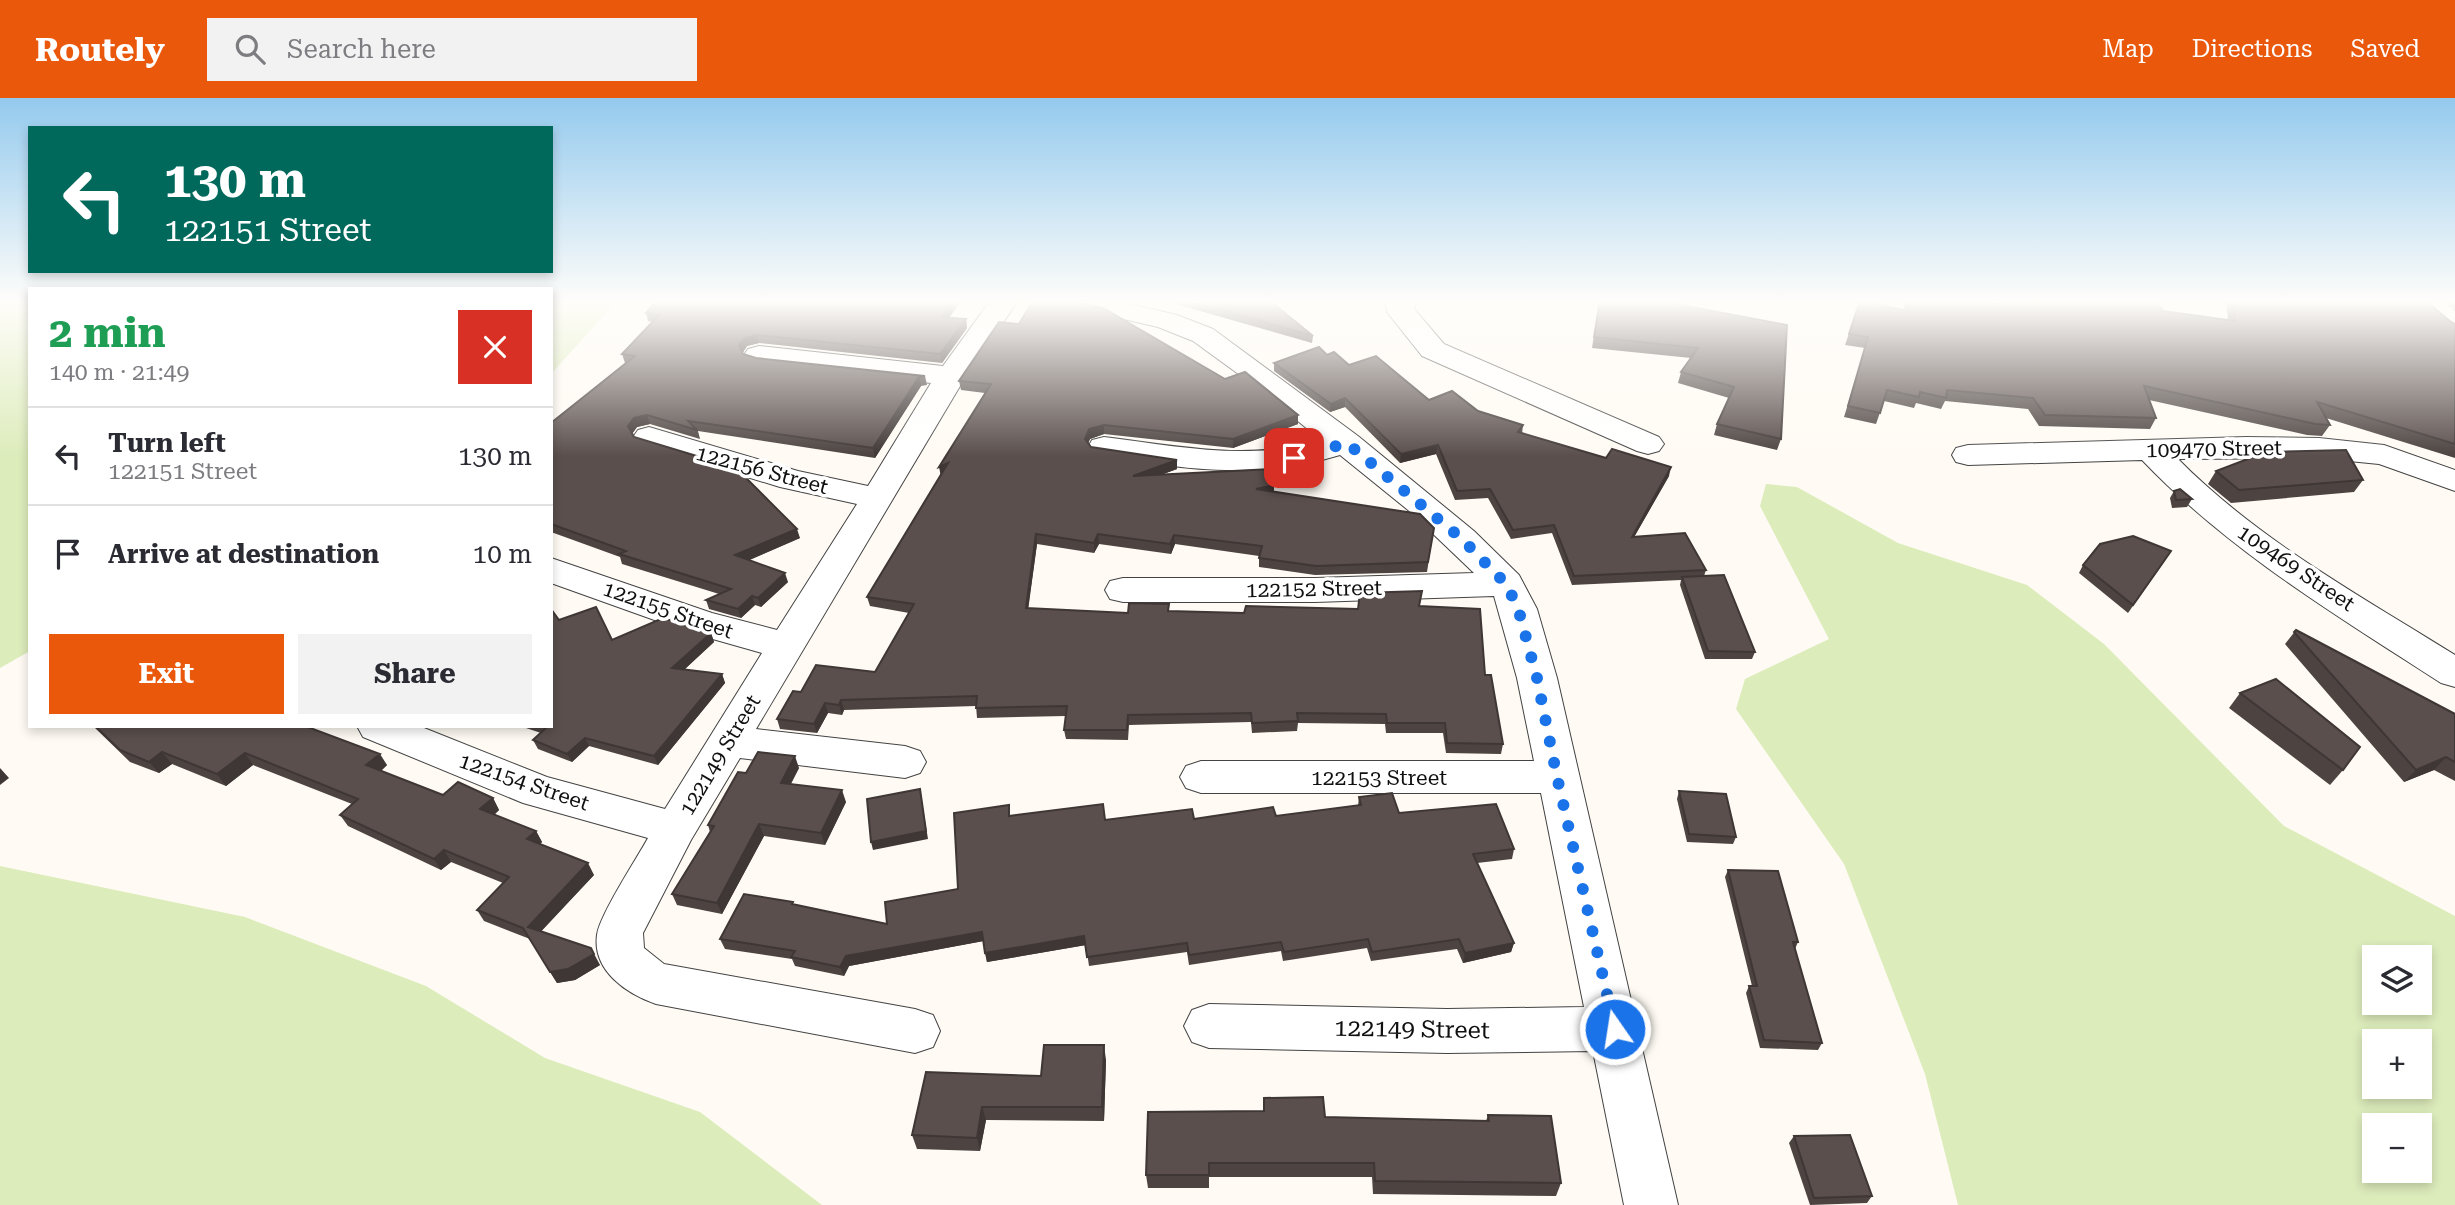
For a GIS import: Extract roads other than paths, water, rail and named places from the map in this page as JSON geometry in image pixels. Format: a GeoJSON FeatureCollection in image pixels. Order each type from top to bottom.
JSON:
{"type":"FeatureCollection","features":[{"type":"Feature","properties":{"kind":"street","name":"122149 Street"},"geometry":{"type":"LineString","coordinates":[[915,1031],[656,983],[632,971],[618,946],[620,932],[675,829],[967,353]]}},
{"type":"Feature","properties":{"kind":"street"},"geometry":{"type":"LineString","coordinates":[[1228,353],[1347,443],[1462,539],[1506,584],[1518,608],[1537,678],[1651,1205]]}},
{"type":"Feature","properties":{"kind":"street"},"geometry":{"type":"LineString","coordinates":[[1439,353],[1648,444]]}},
{"type":"Feature","properties":{"kind":"street"},"geometry":{"type":"LineString","coordinates":[[759,355],[951,376]]}},
{"type":"Feature","properties":{"kind":"street","name":"122156 Street"},"geometry":{"type":"LineString","coordinates":[[649,437],[792,480],[877,498]]}},
{"type":"Feature","properties":{"kind":"street"},"geometry":{"type":"LineString","coordinates":[[1104,447],[1193,458],[1253,461],[1294,458],[1347,443]]}},
{"type":"Feature","properties":{"kind":"street","name":"109470 Street"},"geometry":{"type":"LineString","coordinates":[[1968,455],[2246,447],[2353,450],[2384,455],[2455,481]]}},
{"type":"Feature","properties":{"kind":"street","name":"109469 Street"},"geometry":{"type":"LineString","coordinates":[[2150,449],[2204,504],[2254,542],[2455,673]]}},
{"type":"Feature","properties":{"kind":"street","name":"122155 Street"},"geometry":{"type":"LineString","coordinates":[[553,571],[701,623],[786,646]]}},
{"type":"Feature","properties":{"kind":"street","name":"122152 Street"},"geometry":{"type":"LineString","coordinates":[[1123,590],[1315,590],[1506,584]]}},
{"type":"Feature","properties":{"kind":"street","name":"122154 Street"},"geometry":{"type":"LineString","coordinates":[[382,728],[538,791],[675,829]]}},
{"type":"Feature","properties":{"kind":"street"},"geometry":{"type":"LineString","coordinates":[[728,741],[905,762]]}},
{"type":"Feature","properties":{"kind":"street","name":"122153 Street"},"geometry":{"type":"LineString","coordinates":[[1201,777],[1557,777]]}},
{"type":"Feature","properties":{"kind":"street","name":"122149 Street"},"geometry":{"type":"LineString","coordinates":[[1209,1026],[1447,1031],[1615,1029]]}}]}
